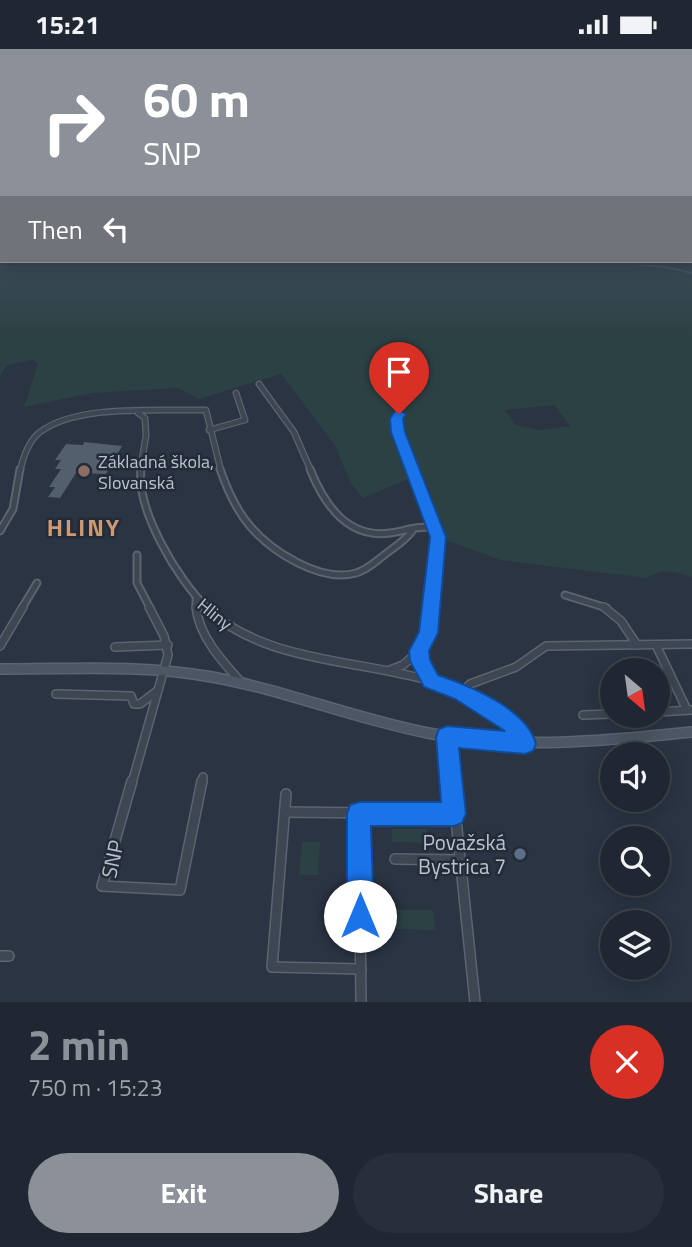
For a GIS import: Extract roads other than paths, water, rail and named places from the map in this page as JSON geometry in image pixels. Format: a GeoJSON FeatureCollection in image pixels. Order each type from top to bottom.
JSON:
{"type":"FeatureCollection","features":[{"type":"Feature","properties":{"kind":"main road"},"geometry":{"type":"LineString","coordinates":[[0,669],[164,671],[242,684],[375,721],[447,737],[525,744],[614,740],[692,732]]}},
{"type":"Feature","properties":{"kind":"street"},"geometry":{"type":"LineString","coordinates":[[259,384],[292,430],[318,493],[335,515],[354,528],[371,534],[391,535],[426,526],[434,528]]}},
{"type":"Feature","properties":{"kind":"street"},"geometry":{"type":"LineString","coordinates":[[209,430],[245,420],[245,415],[235,400],[236,393]]}},
{"type":"Feature","properties":{"kind":"street"},"geometry":{"type":"LineString","coordinates":[[205,403],[216,459],[241,513],[258,535],[282,553],[325,572],[352,574],[371,567],[405,541],[412,531]]}},
{"type":"Feature","properties":{"kind":"street"},"geometry":{"type":"LineString","coordinates":[[0,531],[10,517],[22,463],[32,441],[40,432],[57,423],[82,417],[206,410]]}},
{"type":"Feature","properties":{"kind":"street","name":"Hliny"},"geometry":{"type":"LineString","coordinates":[[138,413],[146,420],[147,429],[138,473],[144,504],[196,600],[224,624],[272,646],[390,670],[462,693],[514,725],[523,735],[525,744]]}},
{"type":"Feature","properties":{"kind":"street"},"geometry":{"type":"LineString","coordinates":[[390,670],[402,665],[419,651],[428,633],[438,537],[398,432],[396,419],[399,414]]}},
{"type":"Feature","properties":{"kind":"street"},"geometry":{"type":"LineString","coordinates":[[137,555],[136,580],[149,612],[163,632],[168,646],[164,671]]}},
{"type":"Feature","properties":{"kind":"street"},"geometry":{"type":"LineString","coordinates":[[0,646],[37,583]]}},
{"type":"Feature","properties":{"kind":"street"},"geometry":{"type":"LineString","coordinates":[[565,595],[611,609],[619,616],[637,645]]}},
{"type":"Feature","properties":{"kind":"street"},"geometry":{"type":"LineString","coordinates":[[196,600],[195,612],[203,633],[242,684]]}},
{"type":"Feature","properties":{"kind":"street"},"geometry":{"type":"LineString","coordinates":[[462,693],[470,684],[516,667],[546,646],[692,644]]}},
{"type":"Feature","properties":{"kind":"street"},"geometry":{"type":"LineString","coordinates":[[656,645],[690,710],[670,711]]}},
{"type":"Feature","properties":{"kind":"street"},"geometry":{"type":"LineString","coordinates":[[115,647],[168,646]]}},
{"type":"Feature","properties":{"kind":"street"},"geometry":{"type":"LineString","coordinates":[[419,651],[422,667],[431,681]]}},
{"type":"Feature","properties":{"kind":"street","name":"SNP"},"geometry":{"type":"LineString","coordinates":[[164,671],[103,886],[180,890],[203,777]]}},
{"type":"Feature","properties":{"kind":"street"},"geometry":{"type":"LineString","coordinates":[[56,694],[131,696],[134,704],[140,704],[157,691]]}},
{"type":"Feature","properties":{"kind":"street"},"geometry":{"type":"LineString","coordinates":[[583,715],[600,714]]}},
{"type":"Feature","properties":{"kind":"street"},"geometry":{"type":"LineString","coordinates":[[447,737],[475,1002]]}},
{"type":"Feature","properties":{"kind":"street"},"geometry":{"type":"LineString","coordinates":[[286,795],[272,967],[361,969]]}},
{"type":"Feature","properties":{"kind":"street"},"geometry":{"type":"LineString","coordinates":[[285,812],[454,814]]}},
{"type":"Feature","properties":{"kind":"street"},"geometry":{"type":"LineString","coordinates":[[359,814],[361,1002]]}},
{"type":"Feature","properties":{"kind":"street"},"geometry":{"type":"LineString","coordinates":[[395,859],[459,860]]}},
{"type":"Feature","properties":{"kind":"waterway"},"geometry":{"type":"LineString","coordinates":[[625,263],[692,273]]}},
{"type":"Feature","properties":{"kind":"place","name":"Základná škola, Slovanská"},"geometry":{"type":"Point","coordinates":[84,471]}},
{"type":"Feature","properties":{"kind":"place","name":"Považská Bystrica 7"},"geometry":{"type":"Point","coordinates":[520,854]}},
{"type":"Feature","properties":{"kind":"district","name":"HLINY"},"geometry":{"type":"Point","coordinates":[84,527]}}]}
